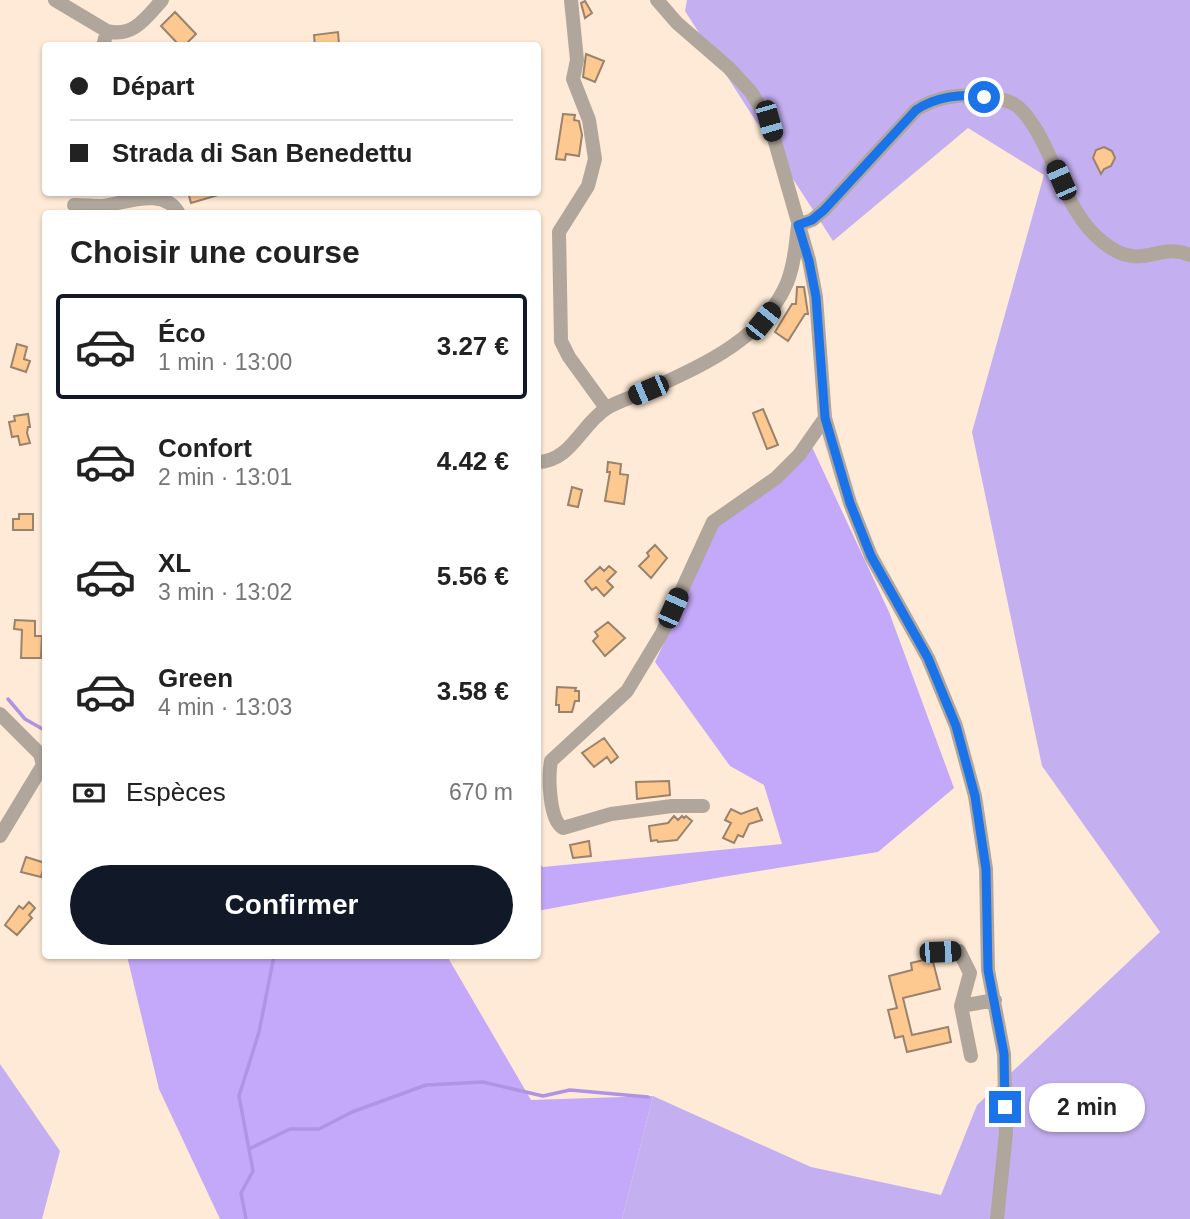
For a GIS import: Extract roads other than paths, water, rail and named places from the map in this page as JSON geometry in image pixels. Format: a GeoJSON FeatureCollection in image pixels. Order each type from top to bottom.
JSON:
{"type":"FeatureCollection","features":[{"type":"Feature","properties":{"kind":"street"},"geometry":{"type":"LineString","coordinates":[[55,0],[105,38],[135,29],[162,0]]}},
{"type":"Feature","properties":{"kind":"street"},"geometry":{"type":"LineString","coordinates":[[571,0],[577,60],[573,79],[589,120],[595,159],[588,186],[559,232],[562,341],[569,357],[606,408]]}},
{"type":"Feature","properties":{"kind":"street"},"geometry":{"type":"LineString","coordinates":[[643,0],[665,21],[677,23]]}},
{"type":"Feature","properties":{"kind":"street"},"geometry":{"type":"LineString","coordinates":[[657,0],[677,23],[729,68],[751,92],[769,121],[809,261],[816,297],[825,418],[850,503],[871,556],[928,658],[956,726],[975,796],[986,869],[988,970],[1004,1054],[1006,1133],[997,1219]]}},
{"type":"Feature","properties":{"kind":"street"},"geometry":{"type":"LineString","coordinates":[[798,225],[812,220],[824,210],[916,110],[928,102],[970,94],[1014,104],[1029,118],[1082,220],[1116,253],[1131,257],[1177,250],[1190,255]]}},
{"type":"Feature","properties":{"kind":"street"},"geometry":{"type":"LineString","coordinates":[[74,204],[102,206],[130,200],[161,199],[173,204],[177,210]]}},
{"type":"Feature","properties":{"kind":"street"},"geometry":{"type":"LineString","coordinates":[[541,462],[550,462],[563,453],[606,408],[718,357],[763,321],[775,306],[788,281],[798,225]]}},
{"type":"Feature","properties":{"kind":"street"},"geometry":{"type":"LineString","coordinates":[[703,806],[672,806],[611,814],[564,828],[555,821],[551,795],[551,761],[627,691],[662,633],[713,522],[776,478],[799,455],[825,418]]}},
{"type":"Feature","properties":{"kind":"street"},"geometry":{"type":"LineString","coordinates":[[0,714],[42,758]]}},
{"type":"Feature","properties":{"kind":"street"},"geometry":{"type":"LineString","coordinates":[[0,836],[42,767]]}},
{"type":"Feature","properties":{"kind":"street"},"geometry":{"type":"LineString","coordinates":[[940,952],[959,951],[970,973],[961,1006],[971,1056]]}},
{"type":"Feature","properties":{"kind":"street"},"geometry":{"type":"LineString","coordinates":[[961,1006],[995,1000]]}},
{"type":"Feature","properties":{"kind":"waterway"},"geometry":{"type":"LineString","coordinates":[[8,699],[25,719],[42,729]]}},
{"type":"Feature","properties":{"kind":"waterway"},"geometry":{"type":"LineString","coordinates":[[246,1219],[241,1193],[253,1171],[239,1096],[259,1032],[273,959]]}},
{"type":"Feature","properties":{"kind":"waterway"},"geometry":{"type":"LineString","coordinates":[[249,1149],[290,1129],[319,1129],[352,1112],[426,1085],[483,1082],[543,1096],[570,1090],[648,1097]]}}]}
